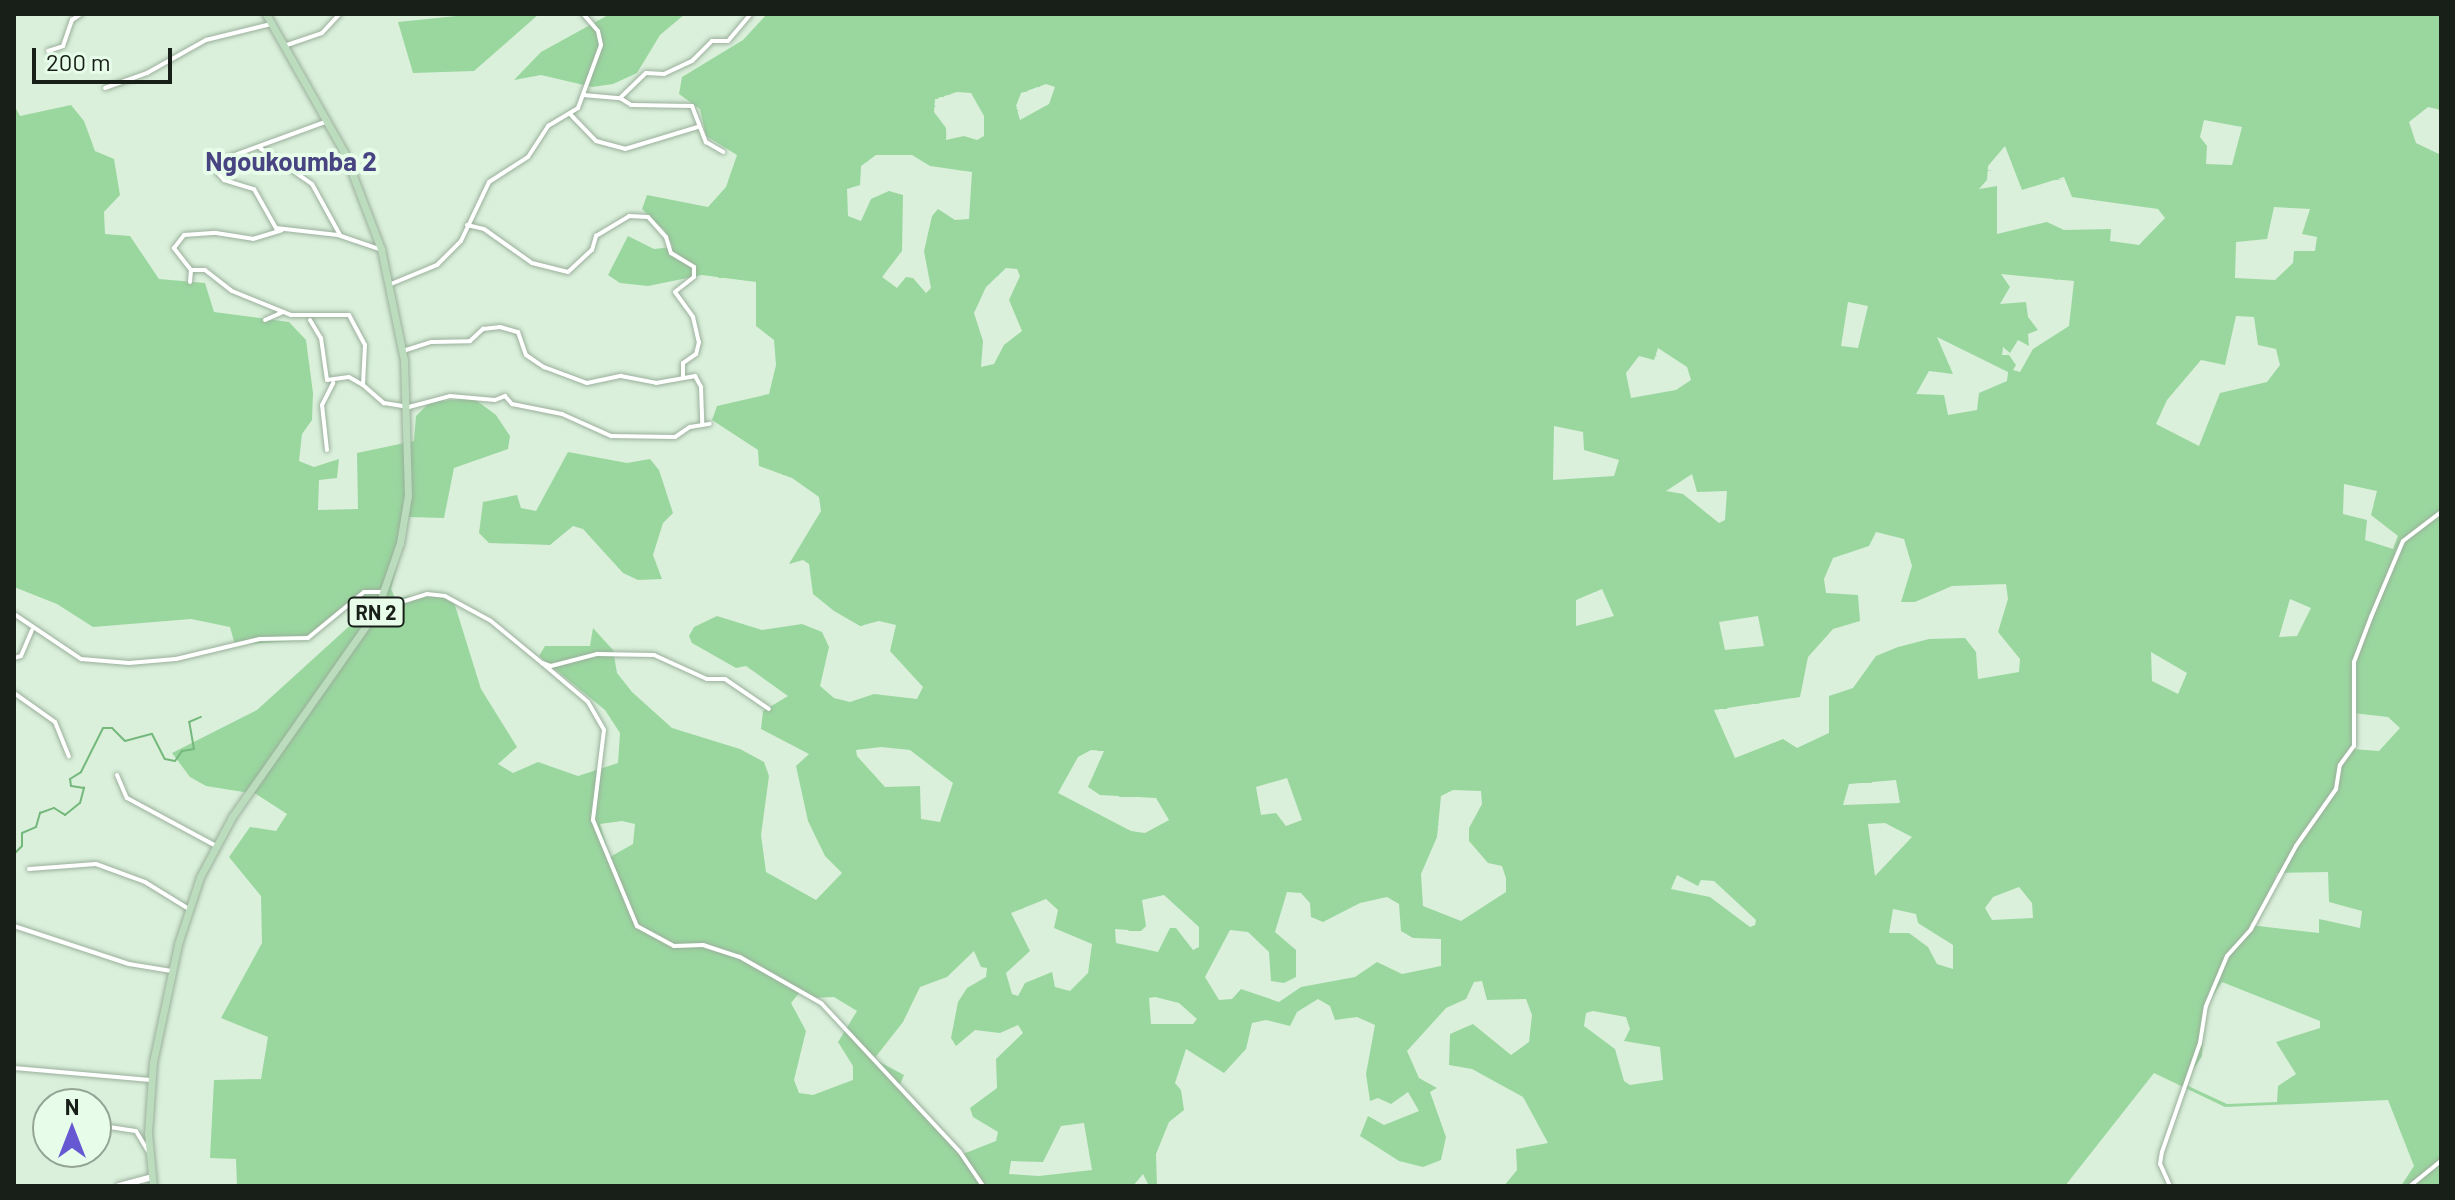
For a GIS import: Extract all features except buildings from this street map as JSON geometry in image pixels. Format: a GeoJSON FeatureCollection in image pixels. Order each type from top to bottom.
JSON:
{"type":"FeatureCollection","features":[{"type":"Feature","properties":{"kind":"main road","name":"RN 2"},"geometry":{"type":"LineString","coordinates":[[153,1186],[149,1153],[150,1080],[171,971],[189,909],[216,846],[377,610],[405,519],[409,407],[391,284],[381,249],[328,121],[266,14]]}},
{"type":"Feature","properties":{"kind":"street"},"geometry":{"type":"LineString","coordinates":[[48,51],[63,46],[72,20],[81,14]]}},
{"type":"Feature","properties":{"kind":"street"},"geometry":{"type":"LineString","coordinates":[[284,46],[322,33],[340,14]]}},
{"type":"Feature","properties":{"kind":"street"},"geometry":{"type":"LineString","coordinates":[[391,284],[437,265],[461,241],[489,182],[528,157],[548,126],[571,115],[583,95],[601,45],[595,26],[583,14]]}},
{"type":"Feature","properties":{"kind":"street"},"geometry":{"type":"LineString","coordinates":[[620,98],[646,73],[664,74],[692,61],[712,41],[728,41],[751,14]]}},
{"type":"Feature","properties":{"kind":"street"},"geometry":{"type":"LineString","coordinates":[[105,88],[147,73],[206,40],[271,24]]}},
{"type":"Feature","properties":{"kind":"street"},"geometry":{"type":"LineString","coordinates":[[583,95],[620,98],[631,105],[692,106],[698,127],[710,148],[723,152]]}},
{"type":"Feature","properties":{"kind":"street"},"geometry":{"type":"LineString","coordinates":[[571,115],[596,141],[625,149],[698,127]]}},
{"type":"Feature","properties":{"kind":"street"},"geometry":{"type":"LineString","coordinates":[[283,230],[268,219],[254,189],[224,180],[214,166],[328,121]]}},
{"type":"Feature","properties":{"kind":"street"},"geometry":{"type":"LineString","coordinates":[[259,148],[312,184],[342,237]]}},
{"type":"Feature","properties":{"kind":"street"},"geometry":{"type":"LineString","coordinates":[[467,225],[484,229],[532,263],[568,272],[592,250],[596,236],[629,216],[648,217],[666,237],[671,253],[694,267],[694,277],[675,292],[693,317],[699,342],[696,354],[683,363],[683,376]]}},
{"type":"Feature","properties":{"kind":"street"},"geometry":{"type":"LineString","coordinates":[[190,282],[191,270],[174,248],[184,235],[216,233],[253,239],[283,230],[342,237],[381,249]]}},
{"type":"Feature","properties":{"kind":"street"},"geometry":{"type":"LineString","coordinates":[[191,270],[205,270],[232,291],[303,318],[317,328],[325,376],[333,383]]}},
{"type":"Feature","properties":{"kind":"street"},"geometry":{"type":"LineString","coordinates":[[265,320],[283,312]]}},
{"type":"Feature","properties":{"kind":"street"},"geometry":{"type":"LineString","coordinates":[[303,318],[349,315],[365,345],[363,385]]}},
{"type":"Feature","properties":{"kind":"street"},"geometry":{"type":"LineString","coordinates":[[403,351],[431,342],[470,341],[483,329],[500,327],[518,332],[526,355],[544,367],[587,383],[621,376],[656,383],[683,376],[699,379],[702,424]]}},
{"type":"Feature","properties":{"kind":"street"},"geometry":{"type":"LineString","coordinates":[[327,450],[322,405],[333,383],[349,377],[363,385],[376,400],[409,407],[458,395],[495,400],[505,396],[512,404],[562,414],[611,436],[675,437],[702,424],[710,424]]}},
{"type":"Feature","properties":{"kind":"street"},"geometry":{"type":"LineString","coordinates":[[2170,1186],[2160,1164],[2162,1152],[2200,1043],[2206,1006],[2227,956],[2251,929],[2296,846],[2336,789],[2340,765],[2354,746],[2354,662],[2371,617],[2403,541],[2441,512]]}},
{"type":"Feature","properties":{"kind":"street"},"geometry":{"type":"LineString","coordinates":[[14,614],[32,630],[98,663],[176,659],[260,639],[308,638],[364,592],[375,589],[384,594]]}},
{"type":"Feature","properties":{"kind":"street"},"geometry":{"type":"LineString","coordinates":[[377,610],[427,594],[445,596],[491,621],[588,702],[604,730],[593,820],[637,926],[674,946],[703,945],[740,957],[821,1003],[960,1152],[984,1185]]}},
{"type":"Feature","properties":{"kind":"street"},"geometry":{"type":"LineString","coordinates":[[14,658],[21,656],[32,630]]}},
{"type":"Feature","properties":{"kind":"street"},"geometry":{"type":"LineString","coordinates":[[542,663],[551,666],[597,654],[654,655],[707,679],[725,679],[769,709]]}},
{"type":"Feature","properties":{"kind":"street"},"geometry":{"type":"LineString","coordinates":[[14,693],[55,722],[69,756]]}},
{"type":"Feature","properties":{"kind":"street"},"geometry":{"type":"LineString","coordinates":[[117,775],[127,798],[216,846]]}},
{"type":"Feature","properties":{"kind":"street"},"geometry":{"type":"LineString","coordinates":[[29,869],[96,864],[145,882],[189,909]]}},
{"type":"Feature","properties":{"kind":"street"},"geometry":{"type":"LineString","coordinates":[[14,926],[129,964],[171,971]]}},
{"type":"Feature","properties":{"kind":"street"},"geometry":{"type":"LineString","coordinates":[[14,1068],[150,1080]]}},
{"type":"Feature","properties":{"kind":"street"},"geometry":{"type":"LineString","coordinates":[[112,1127],[136,1131],[149,1153]]}},
{"type":"Feature","properties":{"kind":"street"},"geometry":{"type":"LineString","coordinates":[[2410,1186],[2441,1161]]}},
{"type":"Feature","properties":{"kind":"street"},"geometry":{"type":"LineString","coordinates":[[119,1186],[152,1177]]}},
{"type":"Feature","properties":{"kind":"green space"},"geometry":{"type":"Polygon","coordinates":[[[476,14],[539,14],[474,71],[413,73],[398,22],[476,14]]]}},
{"type":"Feature","properties":{"kind":"green space"},"geometry":{"type":"Polygon","coordinates":[[[610,14],[685,14],[660,35],[637,73],[613,84],[592,87],[541,75],[514,80],[541,52],[610,14]]]}},
{"type":"Feature","properties":{"kind":"green space"},"geometry":{"type":"Polygon","coordinates":[[[767,14],[2441,14],[2441,110],[2428,107],[2409,122],[2416,143],[2441,155],[2441,1186],[2401,1186],[2414,1166],[2388,1100],[2225,1107],[2154,1073],[2065,1186],[1504,1186],[1517,1170],[1516,1149],[1548,1143],[1523,1097],[1472,1069],[1449,1065],[1450,1034],[1473,1024],[1511,1055],[1529,1042],[1532,1015],[1526,999],[1487,1000],[1482,981],[1474,982],[1466,999],[1446,1008],[1407,1051],[1419,1078],[1437,1088],[1430,1092],[1446,1137],[1441,1160],[1423,1167],[1399,1161],[1360,1136],[1368,1116],[1384,1125],[1419,1111],[1408,1092],[1391,1104],[1378,1098],[1370,1101],[1366,1074],[1375,1025],[1357,1017],[1335,1020],[1330,1006],[1318,999],[1297,1012],[1290,1026],[1266,1020],[1252,1023],[1246,1049],[1224,1073],[1186,1049],[1175,1083],[1181,1090],[1184,1110],[1169,1122],[1156,1154],[1157,1186],[1149,1186],[1143,1174],[1133,1186],[237,1186],[236,1159],[210,1158],[214,1080],[261,1079],[268,1037],[221,1018],[262,943],[261,896],[229,857],[250,827],[276,831],[287,814],[256,794],[206,786],[190,777],[172,753],[257,710],[356,620],[362,605],[357,601],[342,610],[306,640],[235,645],[230,627],[191,619],[93,627],[57,604],[14,587],[14,105],[20,116],[71,105],[84,121],[95,151],[114,159],[120,195],[104,212],[105,234],[130,236],[159,279],[205,283],[214,312],[289,322],[306,340],[313,393],[312,420],[302,434],[299,461],[314,467],[339,459],[337,478],[319,480],[318,510],[358,509],[357,453],[414,441],[416,416],[430,402],[473,398],[496,415],[510,436],[508,449],[454,468],[444,518],[409,517],[391,589],[395,598],[438,593],[453,599],[481,689],[517,747],[498,764],[513,773],[538,762],[578,776],[618,763],[620,733],[605,710],[539,656],[545,646],[590,646],[593,628],[613,650],[617,673],[632,692],[672,728],[740,749],[764,762],[769,776],[761,835],[766,872],[816,900],[842,873],[825,856],[808,821],[796,766],[809,754],[761,729],[763,711],[788,696],[746,666],[736,668],[692,643],[689,636],[694,627],[717,616],[762,630],[802,624],[822,632],[829,647],[820,686],[834,698],[850,702],[874,694],[917,699],[923,687],[890,651],[896,625],[879,621],[860,626],[813,594],[809,564],[803,560],[789,564],[821,511],[819,497],[792,478],[759,466],[758,450],[712,420],[717,406],[769,394],[776,365],[774,340],[756,326],[756,282],[702,275],[648,286],[620,283],[608,275],[628,236],[654,249],[673,247],[665,231],[642,209],[647,195],[708,207],[726,187],[737,155],[706,136],[700,109],[679,94],[682,77],[743,40],[767,14]],[[1046,84],[1021,93],[1016,106],[1020,120],[1049,104],[1055,87],[1046,84]],[[957,92],[935,99],[934,112],[946,128],[946,140],[964,136],[977,140],[984,136],[984,116],[971,93],[957,92]],[[2204,120],[2200,137],[2207,146],[2206,164],[2232,165],[2242,127],[2204,120]],[[2005,146],[1988,166],[1987,180],[1979,189],[1997,186],[1997,234],[2047,222],[2064,230],[2111,229],[2110,241],[2139,245],[2165,218],[2158,209],[2072,197],[2064,177],[2022,190],[2005,146]],[[876,155],[861,166],[860,185],[847,189],[848,216],[861,221],[871,199],[889,191],[903,195],[902,251],[882,277],[897,288],[906,277],[913,278],[926,293],[931,288],[924,251],[932,216],[938,209],[955,220],[969,219],[972,172],[930,166],[912,155],[876,155]],[[2274,207],[2267,239],[2236,242],[2235,278],[2275,280],[2293,263],[2294,251],[2315,251],[2317,237],[2302,234],[2310,209],[2274,207]],[[1006,268],[986,287],[974,313],[983,341],[981,367],[994,364],[1004,345],[1022,331],[1009,300],[1020,276],[1017,269],[1006,268]],[[2001,274],[2010,287],[2000,304],[2026,302],[2028,317],[2038,330],[2028,334],[2029,346],[2018,340],[2010,353],[2003,347],[2002,355],[2009,355],[2016,365],[2013,370],[2020,372],[2033,349],[2069,326],[2074,281],[2001,274]],[[1848,302],[1841,346],[1858,348],[1868,306],[1848,302]],[[2236,316],[2225,365],[2201,360],[2167,400],[2156,424],[2199,446],[2220,393],[2267,382],[2280,365],[2276,349],[2258,345],[2254,317],[2236,316]],[[1937,337],[1953,374],[1929,371],[1916,394],[1944,395],[1948,415],[1977,410],[1979,393],[2007,381],[2008,372],[1937,337]],[[1658,348],[1654,360],[1639,356],[1626,373],[1631,398],[1676,390],[1691,380],[1687,367],[1658,348]],[[1554,426],[1553,480],[1614,476],[1619,460],[1584,450],[1583,432],[1554,426]],[[1692,474],[1666,491],[1683,494],[1719,523],[1725,520],[1727,491],[1697,492],[1692,474]],[[2344,484],[2343,514],[2367,520],[2365,540],[2393,549],[2398,536],[2371,515],[2377,491],[2344,484]],[[1876,532],[1869,546],[1833,558],[1824,579],[1826,593],[1858,595],[1860,621],[1833,629],[1808,657],[1800,697],[1714,710],[1735,758],[1783,739],[1797,748],[1829,733],[1829,696],[1853,688],[1876,656],[1898,647],[1929,639],[1965,638],[1976,652],[1978,679],[2019,672],[2020,659],[1998,632],[2008,599],[2006,584],[1952,586],[1915,602],[1901,602],[1912,566],[1904,539],[1876,532]],[[1602,589],[1576,600],[1576,626],[1614,616],[1602,589]],[[2290,599],[2279,637],[2297,636],[2311,608],[2290,599]],[[1758,616],[1719,622],[1725,650],[1764,646],[1758,616]],[[2151,652],[2152,681],[2178,694],[2187,673],[2151,652]],[[2353,713],[2352,749],[2379,751],[2400,728],[2388,717],[2353,713]],[[881,747],[856,750],[857,756],[885,787],[920,786],[921,819],[940,822],[953,783],[910,750],[881,747]],[[1091,750],[1078,757],[1058,793],[1131,831],[1145,833],[1169,820],[1156,798],[1100,795],[1088,787],[1104,751],[1091,750]],[[1287,778],[1256,787],[1261,815],[1276,813],[1286,826],[1302,820],[1287,778]],[[1896,780],[1849,784],[1843,805],[1900,803],[1896,780]],[[1453,790],[1441,796],[1437,837],[1421,874],[1423,906],[1461,921],[1506,892],[1502,866],[1488,863],[1469,841],[1469,828],[1482,804],[1481,791],[1453,790]],[[622,821],[600,824],[610,857],[633,844],[635,824],[622,821]],[[1885,823],[1868,824],[1875,876],[1912,837],[1885,823]],[[2328,872],[2277,873],[2266,906],[2250,925],[2319,933],[2319,919],[2360,928],[2362,911],[2329,902],[2328,872]],[[1677,875],[1671,889],[1710,897],[1750,927],[1755,925],[1756,920],[1714,881],[1701,880],[1698,886],[1677,875]],[[2019,887],[1993,897],[1985,908],[1992,920],[2033,918],[2032,903],[2019,887]],[[1287,892],[1275,932],[1296,950],[1296,977],[1284,983],[1271,981],[1269,952],[1248,932],[1230,930],[1205,977],[1219,1000],[1232,999],[1241,989],[1279,1002],[1301,987],[1355,977],[1377,962],[1402,974],[1441,966],[1441,939],[1413,938],[1401,931],[1399,904],[1387,897],[1360,903],[1323,922],[1311,917],[1310,903],[1301,893],[1287,892]],[[1164,895],[1142,900],[1146,926],[1141,931],[1115,929],[1116,943],[1158,952],[1170,928],[1176,928],[1193,950],[1199,947],[1199,927],[1164,895]],[[1046,899],[1011,913],[1030,951],[1006,973],[1012,994],[1018,996],[1025,983],[1052,972],[1055,987],[1070,991],[1088,973],[1092,944],[1054,928],[1058,910],[1046,899]],[[1893,909],[1889,933],[1909,933],[1928,947],[1937,964],[1953,969],[1953,945],[1918,923],[1916,914],[1893,909]],[[974,951],[947,977],[920,987],[903,1022],[874,1059],[904,1075],[899,1087],[963,1154],[996,1141],[998,1132],[973,1117],[970,1108],[997,1088],[996,1059],[1023,1033],[1018,1025],[1000,1033],[975,1030],[956,1046],[951,1038],[958,1002],[967,988],[986,977],[987,968],[981,967],[974,951]],[[2222,982],[2205,1009],[2202,1056],[2184,1084],[2227,1104],[2277,1102],[2278,1086],[2296,1074],[2276,1042],[2320,1028],[2320,1021],[2222,982]],[[800,992],[791,1003],[806,1031],[794,1080],[799,1093],[813,1095],[853,1080],[853,1066],[838,1042],[857,1011],[834,997],[813,998],[800,992]],[[1149,998],[1151,1024],[1193,1024],[1197,1019],[1179,1003],[1149,998]],[[1593,1011],[1586,1013],[1584,1026],[1615,1049],[1624,1081],[1630,1085],[1663,1080],[1660,1047],[1624,1041],[1630,1029],[1626,1017],[1593,1011]],[[1084,1123],[1061,1126],[1043,1162],[1011,1161],[1009,1174],[1039,1176],[1092,1170],[1084,1123]]]}},
{"type":"Feature","properties":{"kind":"green space"},"geometry":{"type":"Polygon","coordinates":[[[568,452],[627,463],[650,459],[659,470],[673,513],[663,523],[653,555],[662,579],[638,580],[623,573],[583,529],[573,526],[550,545],[489,543],[479,533],[483,502],[517,495],[521,508],[536,511],[568,452]]]}},
{"type":"Feature","properties":{"kind":"waterway"},"geometry":{"type":"LineString","coordinates":[[14,854],[22,846],[22,833],[36,827],[40,813],[54,808],[65,815],[80,803],[84,788],[71,786],[70,779],[81,772],[103,728],[112,728],[125,741],[152,734],[165,759],[175,761],[182,751],[194,749],[189,722],[201,717]]}},
{"type":"Feature","properties":{"kind":"district","name":"Ngoukoumba 2"},"geometry":{"type":"Point","coordinates":[291,161]}}]}
